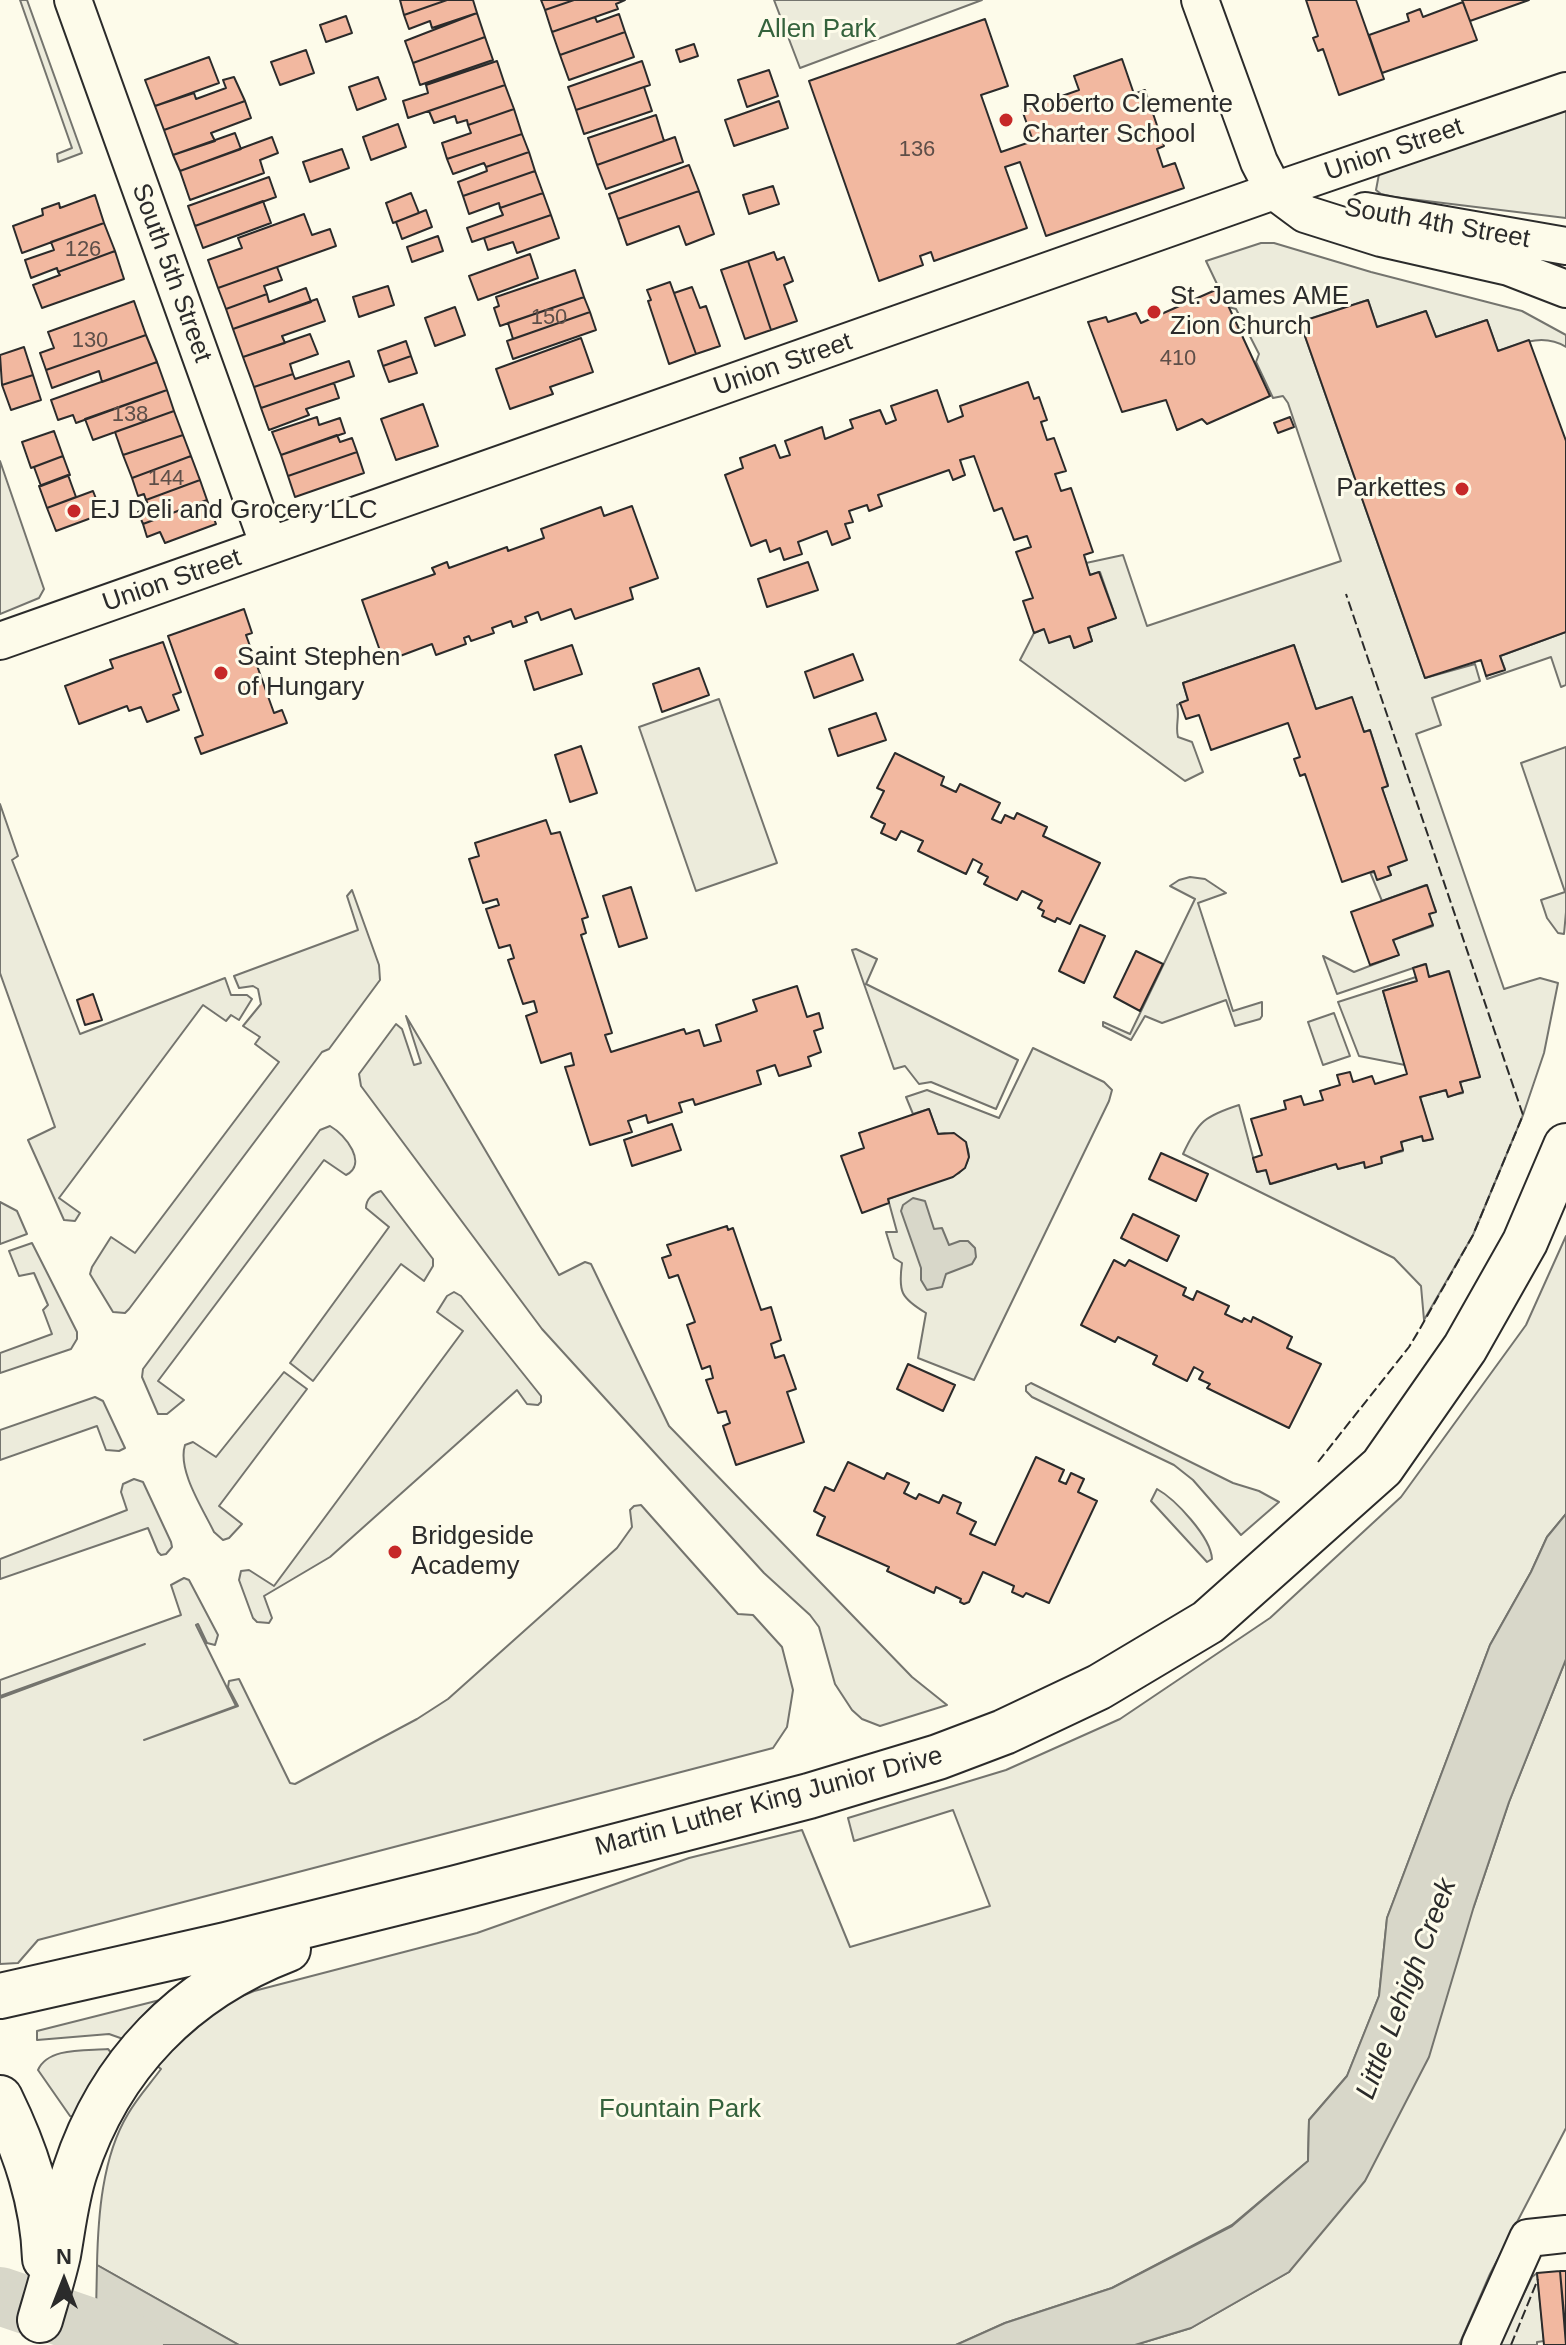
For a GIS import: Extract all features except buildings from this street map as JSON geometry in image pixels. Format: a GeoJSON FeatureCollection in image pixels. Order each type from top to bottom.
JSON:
{"type":"FeatureCollection","features":[{"type":"Feature","properties":{"kind":"main road","name":"Martin Luther King Junior Drive"},"geometry":{"type":"LineString","coordinates":[[0,1996],[226,1945],[740,1815],[938,1757],[1004,1732],[1099,1687],[1208,1622],[1382,1467],[1465,1348],[1525,1242],[1566,1146]]}},
{"type":"Feature","properties":{"kind":"main road"},"geometry":{"type":"LineString","coordinates":[[38,2333],[51,2258],[75,2172],[110,2091],[134,2057],[169,2021],[260,1960],[456,1888]]}},
{"type":"Feature","properties":{"kind":"main road"},"geometry":{"type":"LineString","coordinates":[[0,2098],[26,2156],[51,2258]]}},
{"type":"Feature","properties":{"kind":"street","name":"South 5th Street"},"geometry":{"type":"LineString","coordinates":[[73,0],[269,546]]}},
{"type":"Feature","properties":{"kind":"street"},"geometry":{"type":"LineString","coordinates":[[1200,0],[1259,162],[1274,191],[1305,214],[1381,238],[1509,267],[1566,289]]}},
{"type":"Feature","properties":{"kind":"street","name":"Union Street"},"geometry":{"type":"LineString","coordinates":[[0,641],[1274,191],[1566,91]]}},
{"type":"Feature","properties":{"kind":"street","name":"South 4th Street"},"geometry":{"type":"LineString","coordinates":[[1274,191],[1323,205],[1566,246]]}},
{"type":"Feature","properties":{"kind":"street"},"geometry":{"type":"LineString","coordinates":[[1480,2345],[1528,2238],[1566,2234]]}},
{"type":"Feature","properties":{"kind":"green space"},"geometry":{"type":"Polygon","coordinates":[[[20,0],[27,0],[82,153],[58,162],[57,154],[72,148],[20,0]]]}},
{"type":"Feature","properties":{"kind":"green space","name":"Allen Park"},"geometry":{"type":"Polygon","coordinates":[[[774,0],[982,0],[800,68],[774,0]]]}},
{"type":"Feature","properties":{"kind":"green space"},"geometry":{"type":"Polygon","coordinates":[[[1566,108],[1566,218],[1394,197],[1376,190],[1379,174],[1566,108]]]}},
{"type":"Feature","properties":{"kind":"green space"},"geometry":{"type":"Polygon","coordinates":[[[1261,243],[1274,243],[1522,311],[1566,335],[1566,347],[1541,340],[1498,351],[1487,320],[1436,337],[1426,311],[1377,327],[1368,300],[1300,322],[1425,678],[1475,664],[1480,681],[1432,698],[1441,725],[1416,734],[1504,989],[1540,978],[1558,983],[1544,1053],[1523,1115],[1473,1235],[1424,1320],[1421,1286],[1394,1258],[1183,1154],[1204,1121],[1239,1105],[1257,1172],[1266,1170],[1271,1184],[1336,1164],[1338,1169],[1364,1162],[1365,1167],[1381,1157],[1403,1151],[1401,1142],[1422,1136],[1424,1141],[1432,1139],[1420,1097],[1446,1090],[1448,1096],[1463,1093],[1460,1082],[1480,1077],[1448,971],[1429,977],[1425,964],[1337,994],[1323,956],[1354,972],[1398,955],[1393,940],[1433,926],[1429,914],[1436,911],[1426,885],[1382,901],[1370,872],[1391,875],[1388,867],[1406,860],[1382,788],[1388,785],[1370,730],[1364,732],[1352,698],[1316,709],[1294,645],[1183,683],[1188,700],[1177,705],[1178,737],[1192,742],[1203,772],[1185,781],[1020,660],[1034,633],[1044,629],[1070,636],[1074,648],[1092,641],[1088,628],[1116,618],[1100,572],[1090,575],[1086,563],[1123,555],[1147,626],[1341,561],[1288,403],[1283,396],[1273,398],[1256,362],[1259,354],[1236,309],[1228,307],[1206,261],[1261,243]]]}},
{"type":"Feature","properties":{"kind":"green space"},"geometry":{"type":"Polygon","coordinates":[[[0,461],[44,589],[39,598],[0,614],[0,461]]]}},
{"type":"Feature","properties":{"kind":"green space"},"geometry":{"type":"Polygon","coordinates":[[[1566,632],[1566,685],[1561,687],[1551,657],[1487,679],[1486,676],[1505,669],[1500,656],[1566,632]]]}},
{"type":"Feature","properties":{"kind":"green space"},"geometry":{"type":"Polygon","coordinates":[[[719,699],[777,863],[696,891],[639,727],[719,699]]]}},
{"type":"Feature","properties":{"kind":"green space"},"geometry":{"type":"Polygon","coordinates":[[[1566,747],[1566,912],[1564,934],[1558,933],[1547,918],[1541,900],[1565,892],[1521,763],[1566,747]]]}},
{"type":"Feature","properties":{"kind":"green space"},"geometry":{"type":"Polygon","coordinates":[[[0,804],[18,856],[12,860],[80,1034],[225,978],[231,995],[247,995],[252,999],[239,1020],[231,1015],[226,1021],[203,1005],[59,1198],[80,1213],[75,1221],[64,1220],[28,1140],[55,1127],[0,973],[0,804]]]}},
{"type":"Feature","properties":{"kind":"green space"},"geometry":{"type":"Polygon","coordinates":[[[1190,877],[1205,879],[1226,893],[1198,903],[1233,1011],[1262,1002],[1262,1016],[1235,1026],[1226,1000],[1162,1023],[1145,1016],[1131,1040],[1103,1026],[1103,1022],[1130,1034],[1195,899],[1170,886],[1190,877]]]}},
{"type":"Feature","properties":{"kind":"green space"},"geometry":{"type":"Polygon","coordinates":[[[352,890],[379,965],[380,980],[329,1049],[322,1052],[129,1309],[125,1313],[113,1312],[90,1274],[111,1237],[135,1253],[279,1062],[255,1044],[260,1037],[243,1026],[261,1004],[258,989],[253,986],[239,988],[234,976],[358,930],[347,896],[352,890]]]}},
{"type":"Feature","properties":{"kind":"green space"},"geometry":{"type":"Polygon","coordinates":[[[852,950],[877,959],[866,984],[1018,1060],[996,1109],[931,1082],[919,1084],[905,1066],[894,1069],[852,950]]]}},
{"type":"Feature","properties":{"kind":"green space"},"geometry":{"type":"Polygon","coordinates":[[[1416,977],[1417,981],[1383,991],[1405,1065],[1359,1056],[1338,1002],[1416,977]]]}},
{"type":"Feature","properties":{"kind":"green space"},"geometry":{"type":"Polygon","coordinates":[[[1334,1013],[1350,1056],[1323,1065],[1308,1022],[1334,1013]]]}},
{"type":"Feature","properties":{"kind":"green space"},"geometry":{"type":"Polygon","coordinates":[[[406,1016],[559,1275],[585,1262],[591,1264],[669,1426],[912,1677],[947,1705],[880,1726],[862,1719],[852,1710],[835,1684],[819,1627],[810,1615],[764,1573],[542,1329],[361,1086],[359,1074],[396,1024],[402,1029],[414,1065],[421,1063],[406,1016]]]}},
{"type":"Feature","properties":{"kind":"green space"},"geometry":{"type":"Polygon","coordinates":[[[1033,1048],[1104,1082],[1112,1090],[974,1380],[918,1358],[926,1313],[903,1293],[902,1263],[894,1258],[886,1232],[897,1232],[888,1199],[959,1173],[968,1159],[962,1139],[955,1135],[938,1134],[929,1109],[913,1114],[906,1097],[927,1090],[999,1118],[1033,1048]]]}},
{"type":"Feature","properties":{"kind":"green space"},"geometry":{"type":"Polygon","coordinates":[[[330,1126],[352,1150],[355,1164],[352,1170],[346,1175],[324,1160],[158,1381],[184,1400],[167,1414],[158,1414],[142,1377],[143,1369],[320,1130],[330,1126]]]}},
{"type":"Feature","properties":{"kind":"green space"},"geometry":{"type":"Polygon","coordinates":[[[381,1191],[433,1259],[433,1266],[424,1281],[401,1264],[313,1381],[290,1363],[389,1227],[366,1208],[370,1197],[381,1191]]]}},
{"type":"Feature","properties":{"kind":"green space"},"geometry":{"type":"Polygon","coordinates":[[[0,1202],[17,1211],[27,1234],[0,1244],[0,1202]]]}},
{"type":"Feature","properties":{"kind":"green space","name":"Fountain Park"},"geometry":{"type":"Polygon","coordinates":[[[1566,1236],[1566,1514],[1547,1537],[1490,1645],[1387,1918],[1379,1996],[1347,2076],[1309,2120],[1308,2161],[1232,2225],[1112,2288],[1005,2323],[956,2345],[239,2345],[97,2265],[100,2207],[107,2168],[128,2114],[161,2069],[150,2060],[206,2011],[254,1991],[477,1933],[689,1858],[802,1830],[850,1947],[990,1906],[953,1810],[854,1841],[848,1818],[1006,1770],[1120,1719],[1270,1618],[1401,1497],[1526,1325],[1566,1236]]]}},
{"type":"Feature","properties":{"kind":"green space"},"geometry":{"type":"Polygon","coordinates":[[[32,1243],[77,1332],[77,1339],[71,1349],[0,1373],[0,1353],[52,1334],[43,1310],[48,1305],[34,1273],[19,1276],[9,1251],[32,1243]]]}},
{"type":"Feature","properties":{"kind":"green space"},"geometry":{"type":"Polygon","coordinates":[[[454,1292],[461,1296],[541,1396],[541,1402],[538,1405],[527,1404],[517,1390],[330,1557],[264,1596],[272,1618],[269,1623],[257,1622],[239,1580],[241,1571],[249,1570],[274,1586],[463,1331],[437,1312],[447,1296],[454,1292]]]}},
{"type":"Feature","properties":{"kind":"green space"},"geometry":{"type":"Polygon","coordinates":[[[284,1372],[307,1389],[219,1506],[242,1524],[223,1540],[214,1532],[192,1489],[183,1455],[185,1445],[193,1442],[216,1457],[284,1372]]]}},
{"type":"Feature","properties":{"kind":"green space"},"geometry":{"type":"Polygon","coordinates":[[[1031,1383],[1233,1483],[1259,1491],[1279,1502],[1241,1535],[1193,1480],[1174,1465],[1032,1397],[1026,1391],[1026,1386],[1031,1383]]]}},
{"type":"Feature","properties":{"kind":"green space"},"geometry":{"type":"Polygon","coordinates":[[[95,1397],[103,1401],[125,1448],[106,1450],[97,1426],[0,1460],[0,1430],[95,1397]]]}},
{"type":"Feature","properties":{"kind":"green space"},"geometry":{"type":"Polygon","coordinates":[[[134,1479],[143,1482],[171,1542],[172,1547],[166,1554],[158,1552],[148,1528],[0,1579],[0,1559],[127,1510],[121,1492],[123,1484],[134,1479]]]}},
{"type":"Feature","properties":{"kind":"green space"},"geometry":{"type":"Polygon","coordinates":[[[1157,1489],[1191,1520],[1206,1540],[1212,1559],[1207,1562],[1151,1501],[1157,1489]]]}},
{"type":"Feature","properties":{"kind":"green space"},"geometry":{"type":"Polygon","coordinates":[[[641,1505],[738,1614],[753,1615],[782,1647],[793,1690],[787,1727],[773,1748],[38,1940],[18,1963],[0,1964],[0,1698],[145,1644],[0,1696],[0,1680],[181,1615],[171,1585],[184,1578],[189,1580],[218,1635],[215,1645],[207,1643],[196,1625],[236,1706],[144,1740],[238,1706],[228,1687],[229,1681],[239,1679],[290,1783],[295,1784],[417,1719],[448,1699],[617,1548],[632,1527],[630,1510],[641,1505]]]}},
{"type":"Feature","properties":{"kind":"green space"},"geometry":{"type":"Polygon","coordinates":[[[1566,1659],[1566,2128],[1490,2274],[1459,2345],[1135,2345],[1191,2328],[1289,2272],[1474,1906],[1509,1802],[1566,1659]]]}},
{"type":"Feature","properties":{"kind":"green space"},"geometry":{"type":"Polygon","coordinates":[[[160,2000],[126,2040],[109,2034],[37,2040],[37,2031],[160,2000]]]}},
{"type":"Feature","properties":{"kind":"green space"},"geometry":{"type":"Polygon","coordinates":[[[108,2049],[114,2056],[74,2117],[70,2116],[38,2070],[50,2057],[59,2054],[108,2049]]]}},
{"type":"Feature","properties":{"kind":"green space"},"geometry":{"type":"Polygon","coordinates":[[[1537,2273],[1544,2341],[1537,2342],[1537,2345],[1499,2345],[1532,2277],[1537,2273]]]}},
{"type":"Feature","properties":{"kind":"water"},"geometry":{"type":"Polygon","coordinates":[[[913,1198],[925,1201],[934,1229],[942,1228],[949,1245],[968,1241],[975,1248],[976,1257],[972,1264],[946,1274],[942,1287],[927,1290],[921,1280],[921,1268],[901,1211],[903,1205],[913,1198]]]}},
{"type":"Feature","properties":{"kind":"water"},"geometry":{"type":"Polygon","coordinates":[[[1566,1514],[1566,1659],[1509,1802],[1429,2057],[1365,2181],[1289,2272],[1191,2328],[1135,2345],[956,2345],[1005,2323],[1112,2288],[1232,2226],[1308,2161],[1309,2120],[1347,2076],[1379,1996],[1387,1918],[1490,1645],[1547,1537],[1566,1514]]]}},
{"type":"Feature","properties":{"kind":"water"},"geometry":{"type":"Polygon","coordinates":[[[97,2265],[239,2345],[91,2345],[96,2313],[97,2265]]]}},
{"type":"Feature","properties":{"kind":"waterway","name":"Little Lehigh Creek"},"geometry":{"type":"LineString","coordinates":[[0,2296],[117,2336],[134,2345]]}},
{"type":"Feature","properties":{"kind":"fence"},"geometry":{"type":"LineString","coordinates":[[1318,1462],[1418,1332],[1473,1235],[1523,1115],[1346,594]]}},
{"type":"Feature","properties":{"kind":"fence"},"geometry":{"type":"LineString","coordinates":[[1511,2345],[1538,2279]]}},
{"type":"Feature","properties":{"kind":"place","name":"Roberto Clemente Charter School"},"geometry":{"type":"Point","coordinates":[1006,120]}},
{"type":"Feature","properties":{"kind":"place","name":"St. James AME Zion Church"},"geometry":{"type":"Point","coordinates":[1154,312]}},
{"type":"Feature","properties":{"kind":"place","name":"Parkettes"},"geometry":{"type":"Point","coordinates":[1462,489]}},
{"type":"Feature","properties":{"kind":"place","name":"EJ Deli and Grocery LLC"},"geometry":{"type":"Point","coordinates":[74,511]}},
{"type":"Feature","properties":{"kind":"place","name":"Saint Stephen of Hungary"},"geometry":{"type":"Point","coordinates":[221,673]}},
{"type":"Feature","properties":{"kind":"place","name":"Bridgeside Academy"},"geometry":{"type":"Point","coordinates":[395,1552]}}]}
